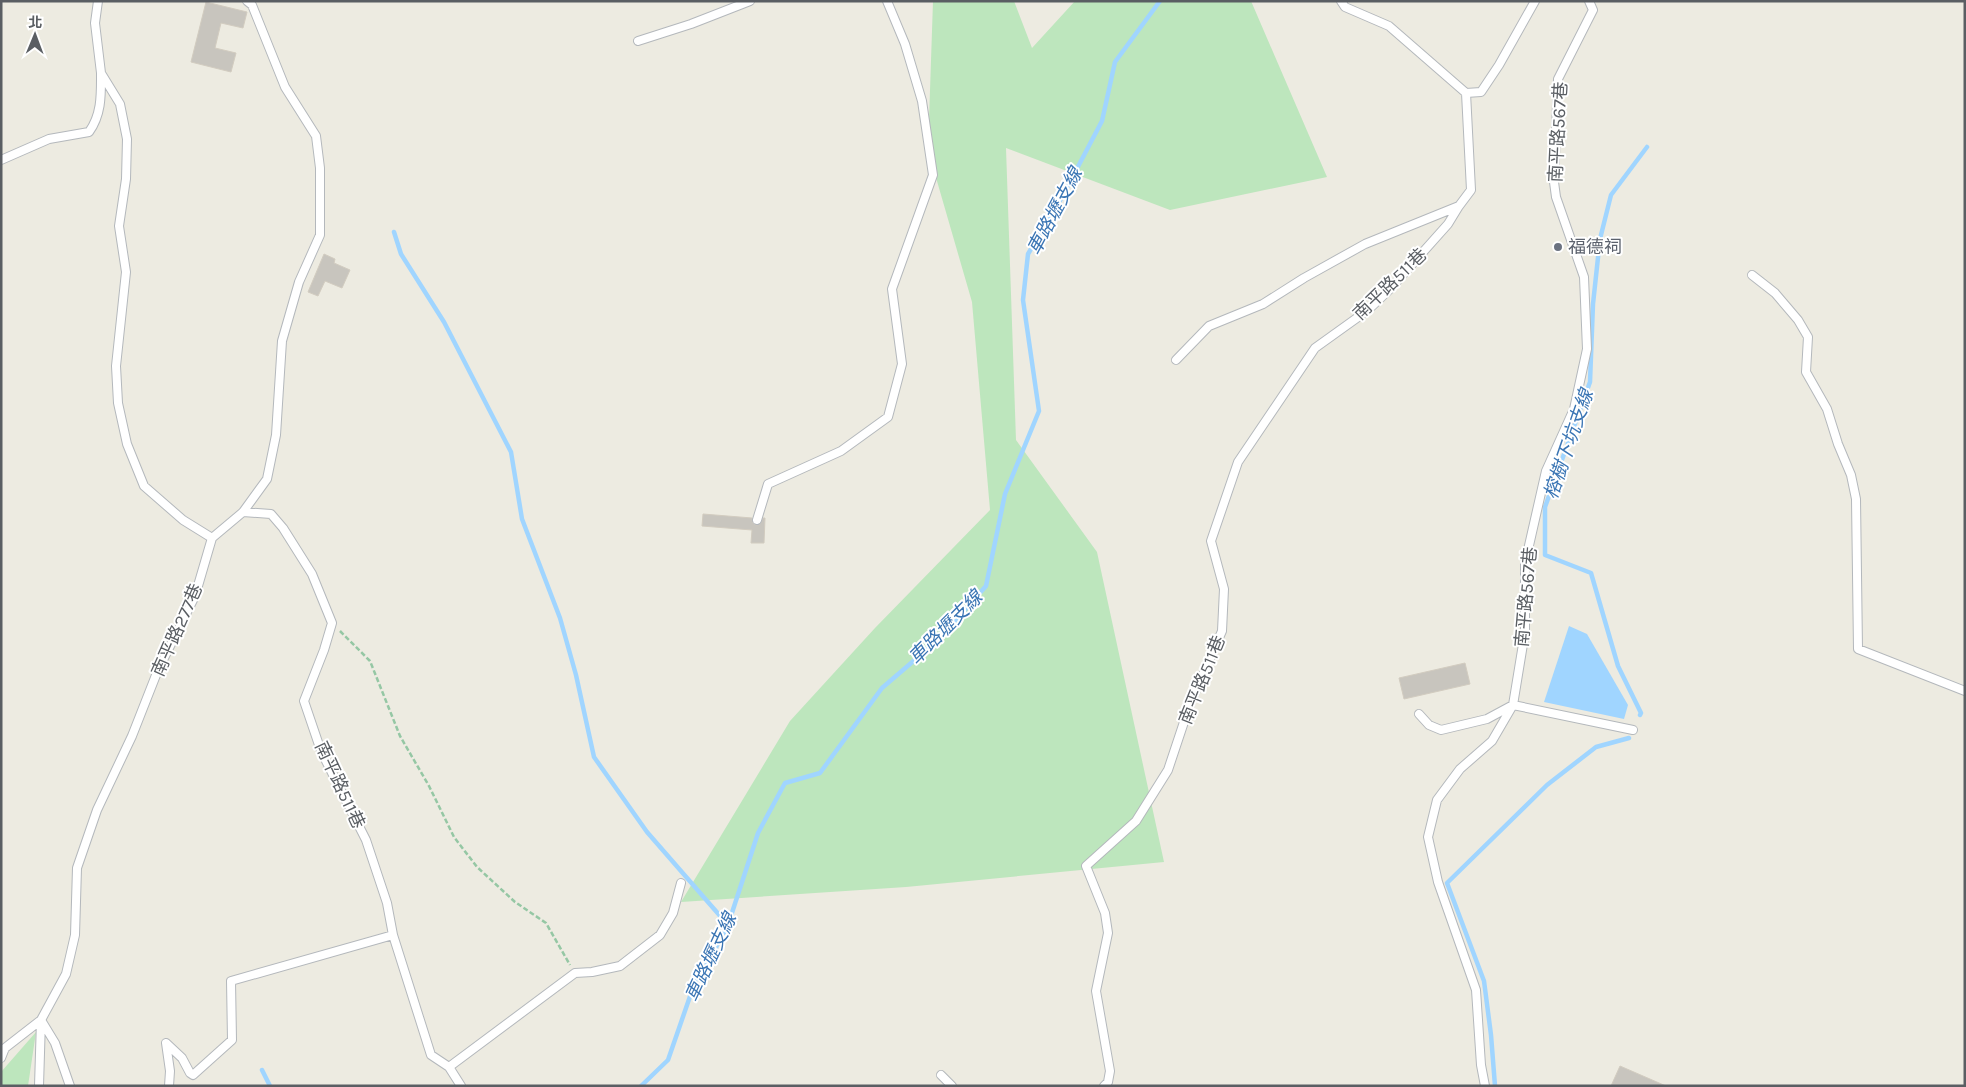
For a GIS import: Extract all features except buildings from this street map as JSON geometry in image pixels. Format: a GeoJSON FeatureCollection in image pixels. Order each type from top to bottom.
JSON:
{"type":"FeatureCollection","features":[{"type":"Feature","properties":{"kind":"lane"},"geometry":{"type":"LineString","coordinates":[[1,160],[49,139],[89,132],[95,123],[101,103],[95,23],[98,1]]}},
{"type":"Feature","properties":{"kind":"lane"},"geometry":{"type":"LineString","coordinates":[[100,73],[120,104],[127,139],[126,179],[119,226],[126,272],[116,366],[118,403],[127,444],[144,486],[183,520],[212,538],[243,512],[267,479],[276,435],[282,341],[299,282],[320,235],[320,168],[316,136],[285,87],[252,5],[247,1]]}},
{"type":"Feature","properties":{"kind":"lane"},"geometry":{"type":"LineString","coordinates":[[638,41],[691,24],[750,1]]}},
{"type":"Feature","properties":{"kind":"lane"},"geometry":{"type":"LineString","coordinates":[[757,520],[768,484],[841,451],[888,417],[902,364],[892,289],[933,175],[922,101],[905,44],[887,1]]}},
{"type":"Feature","properties":{"kind":"lane"},"geometry":{"type":"LineString","coordinates":[[1341,1],[1345,7],[1389,26],[1466,93],[1481,92],[1499,65],[1535,1]]}},
{"type":"Feature","properties":{"kind":"lane","name":"南平路567巷"},"geometry":{"type":"LineString","coordinates":[[1484,1086],[1476,990],[1438,882],[1428,837],[1437,800],[1460,769],[1492,742],[1513,705],[1525,632],[1525,563],[1546,471],[1574,409],[1587,349],[1584,277],[1556,197],[1554,182],[1558,79],[1592,10],[1589,1]]}},
{"type":"Feature","properties":{"kind":"lane"},"geometry":{"type":"LineString","coordinates":[[1176,360],[1209,326],[1263,304],[1304,278],[1365,244],[1459,206],[1471,190],[1466,93]]}},
{"type":"Feature","properties":{"kind":"lane","name":"南平路511巷"},"geometry":{"type":"LineString","coordinates":[[1104,1086],[1108,1082],[1110,1071],[1096,991],[1108,933],[1105,913],[1086,866],[1136,821],[1168,770],[1190,704],[1222,631],[1224,589],[1211,541],[1238,462],[1315,348],[1368,310],[1390,289],[1448,224],[1459,206]]}},
{"type":"Feature","properties":{"kind":"lane"},"geometry":{"type":"LineString","coordinates":[[1752,275],[1775,293],[1798,320],[1808,337],[1806,372],[1827,408],[1838,444],[1851,475],[1856,500],[1858,649],[1965,691]]}},
{"type":"Feature","properties":{"kind":"lane"},"geometry":{"type":"LineString","coordinates":[[243,512],[271,514],[283,528],[312,574],[332,623]]}},
{"type":"Feature","properties":{"kind":"lane","name":"南平路277巷"},"geometry":{"type":"LineString","coordinates":[[1,1058],[5,1048],[41,1020],[66,974],[75,935],[77,868],[97,810],[132,736],[158,670],[195,596],[212,538]]}},
{"type":"Feature","properties":{"kind":"lane","name":"南平路511巷"},"geometry":{"type":"LineString","coordinates":[[332,623],[324,650],[304,701],[321,751],[366,840],[387,903],[393,935],[431,1055],[449,1067],[461,1086]]}},
{"type":"Feature","properties":{"kind":"lane"},"geometry":{"type":"LineString","coordinates":[[1419,714],[1429,725],[1441,730],[1486,718],[1513,705],[1633,730]]}},
{"type":"Feature","properties":{"kind":"lane"},"geometry":{"type":"LineString","coordinates":[[449,1067],[575,973],[592,972],[620,966],[660,935],[673,913],[680,883]]}},
{"type":"Feature","properties":{"kind":"lane"},"geometry":{"type":"LineString","coordinates":[[169,1086],[170,1071],[166,1043],[182,1058],[193,1075],[232,1040],[231,981],[393,935]]}},
{"type":"Feature","properties":{"kind":"lane"},"geometry":{"type":"LineString","coordinates":[[38,1086],[41,1020]]}},
{"type":"Feature","properties":{"kind":"lane"},"geometry":{"type":"LineString","coordinates":[[41,1020],[55,1043],[70,1086]]}},
{"type":"Feature","properties":{"kind":"lane"},"geometry":{"type":"LineString","coordinates":[[941,1076],[952,1086]]}},
{"type":"Feature","properties":{"kind":"path"},"geometry":{"type":"LineString","coordinates":[[332,623],[370,662],[400,736],[429,786],[454,837],[477,866],[515,902],[546,923],[575,973]]}},
{"type":"Feature","properties":{"kind":"green space"},"geometry":{"type":"Polygon","coordinates":[[[933,1],[1014,1],[1032,48],[1075,1],[1251,1],[1327,177],[1170,210],[1006,148],[1016,440],[1097,552],[1164,862],[906,887],[681,902],[790,721],[875,628],[990,510],[972,302],[928,150],[933,1]]]}},
{"type":"Feature","properties":{"kind":"green space"},"geometry":{"type":"Polygon","coordinates":[[[36,1032],[28,1086],[1,1086],[1,1072],[36,1032]]]}},
{"type":"Feature","properties":{"kind":"water"},"geometry":{"type":"Polygon","coordinates":[[[1569,626],[1587,634],[1628,705],[1624,719],[1544,702],[1569,626]]]}},
{"type":"Feature","properties":{"kind":"waterway","name":"車路壢支線"},"geometry":{"type":"LineString","coordinates":[[641,1086],[668,1060],[695,982],[728,925],[758,833],[785,783],[820,773],[882,688],[938,640],[986,586],[1005,494],[1039,411],[1023,300],[1028,254],[1062,197],[1102,121],[1115,62],[1160,1]]}},
{"type":"Feature","properties":{"kind":"waterway","name":"榕樹下坑支線"},"geometry":{"type":"LineString","coordinates":[[1640,715],[1641,713],[1618,666],[1591,573],[1545,555],[1545,507],[1590,382],[1593,304],[1600,239],[1611,195],[1647,147]]}},
{"type":"Feature","properties":{"kind":"waterway"},"geometry":{"type":"LineString","coordinates":[[394,232],[401,254],[444,322],[511,452],[522,519],[560,618],[576,675],[594,757],[647,832],[728,925]]}},
{"type":"Feature","properties":{"kind":"waterway","name":"榕樹下坑支線"},"geometry":{"type":"LineString","coordinates":[[1495,1086],[1484,981],[1447,883],[1547,785],[1596,747],[1629,738]]}},
{"type":"Feature","properties":{"kind":"waterway"},"geometry":{"type":"LineString","coordinates":[[262,1070],[270,1086]]}},
{"type":"Feature","properties":{"kind":"place","name":"福德祠"},"geometry":{"type":"Point","coordinates":[1558,247]}}]}
